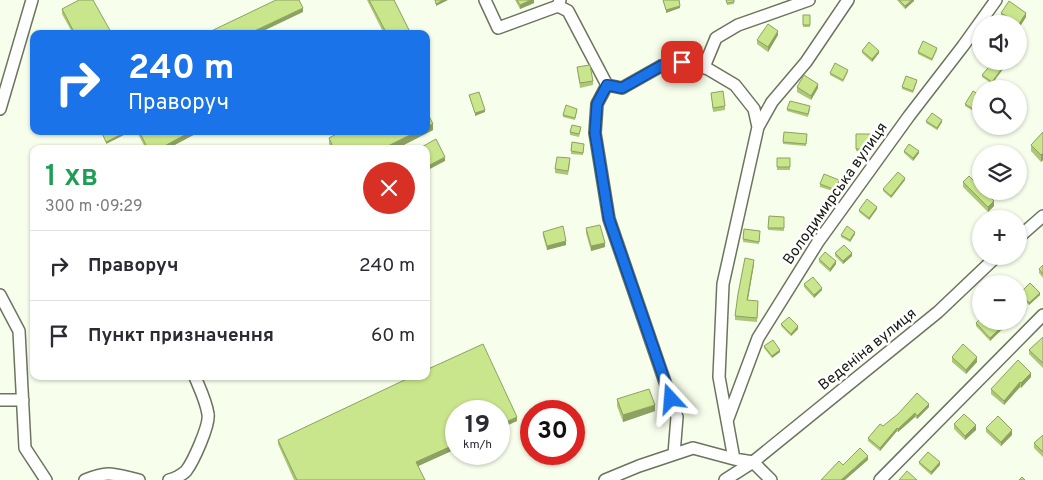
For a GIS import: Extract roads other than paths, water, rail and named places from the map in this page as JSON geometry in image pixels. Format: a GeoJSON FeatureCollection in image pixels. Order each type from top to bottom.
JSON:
{"type":"FeatureCollection","features":[{"type":"Feature","properties":{"kind":"street"},"geometry":{"type":"LineString","coordinates":[[0,110],[32,0]]}},
{"type":"Feature","properties":{"kind":"street"},"geometry":{"type":"LineString","coordinates":[[485,0],[498,28],[559,3],[568,11],[607,85]]}},
{"type":"Feature","properties":{"kind":"street"},"geometry":{"type":"LineString","coordinates":[[704,68],[716,38],[738,25],[809,0]]}},
{"type":"Feature","properties":{"kind":"street"},"geometry":{"type":"LineString","coordinates":[[734,459],[719,377],[723,284],[758,127],[772,102],[806,62],[848,0]]}},
{"type":"Feature","properties":{"kind":"street","name":"Володимирська вулиця"},"geometry":{"type":"LineString","coordinates":[[727,421],[758,338],[813,250],[909,116],[964,46],[996,0]]}},
{"type":"Feature","properties":{"kind":"street"},"geometry":{"type":"LineString","coordinates":[[607,85],[622,88],[661,66],[682,62],[704,68],[724,77],[735,85],[754,109],[758,127]]}},
{"type":"Feature","properties":{"kind":"street"},"geometry":{"type":"LineString","coordinates":[[607,85],[597,104],[595,133],[609,219],[677,417],[674,454]]}},
{"type":"Feature","properties":{"kind":"street"},"geometry":{"type":"LineString","coordinates":[[1027,230],[1043,216]]}},
{"type":"Feature","properties":{"kind":"street","name":"Веденіна вулиця"},"geometry":{"type":"LineString","coordinates":[[726,480],[753,462],[938,312],[988,265]]}},
{"type":"Feature","properties":{"kind":"street"},"geometry":{"type":"LineString","coordinates":[[0,295],[19,331],[25,448],[46,480]]}},
{"type":"Feature","properties":{"kind":"street"},"geometry":{"type":"LineString","coordinates":[[880,480],[1043,315]]}},
{"type":"Feature","properties":{"kind":"street"},"geometry":{"type":"LineString","coordinates":[[169,480],[185,471],[203,438],[208,416],[196,380]]}},
{"type":"Feature","properties":{"kind":"street"},"geometry":{"type":"LineString","coordinates":[[0,400],[23,400]]}},
{"type":"Feature","properties":{"kind":"street"},"geometry":{"type":"LineString","coordinates":[[605,480],[639,466],[693,448],[753,462],[771,480]]}},
{"type":"Feature","properties":{"kind":"street"},"geometry":{"type":"LineString","coordinates":[[85,480],[108,472],[138,480]]}}]}
